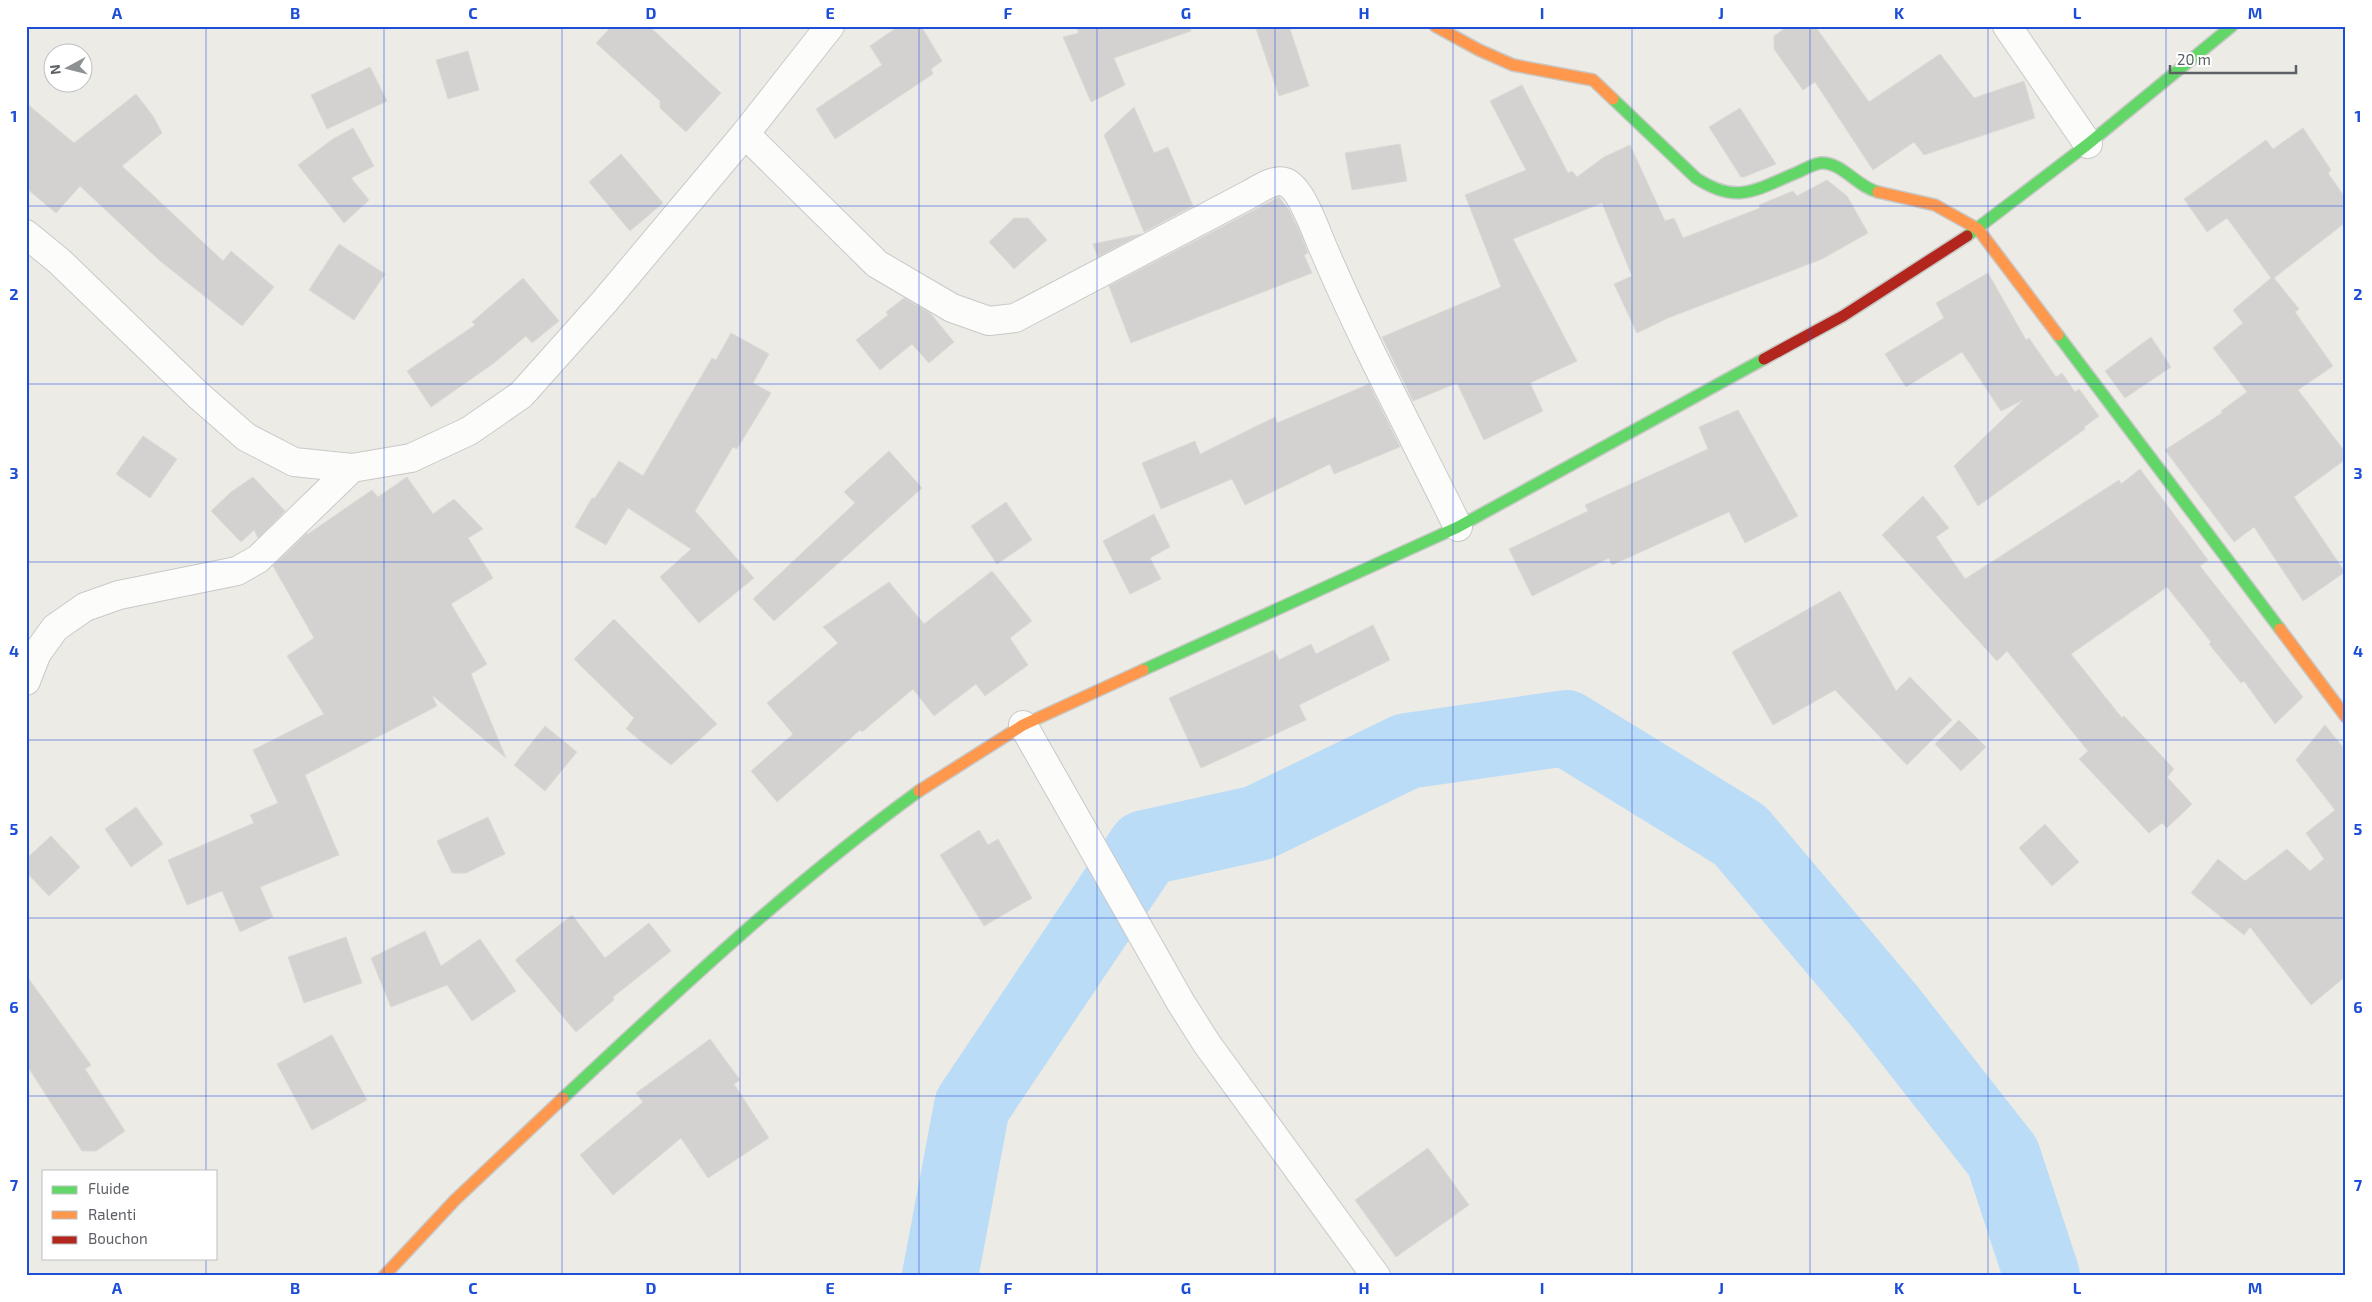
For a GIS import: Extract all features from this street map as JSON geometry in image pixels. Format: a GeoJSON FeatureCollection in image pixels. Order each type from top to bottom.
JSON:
{"type":"FeatureCollection","features":[{"type":"Feature","properties":{"kind":"main road"},"geometry":{"type":"LineString","coordinates":[[1435,26],[1474,48],[1522,67],[1593,80],[1696,178],[1711,188],[1725,193],[1747,192],[1819,162],[1832,164],[1858,184],[1873,191],[1935,205],[1978,229],[2346,716]]}},
{"type":"Feature","properties":{"kind":"main road"},"geometry":{"type":"LineString","coordinates":[[384,1276],[455,1200],[651,1015],[770,910],[885,816],[936,779],[1023,725],[1458,527],[1843,316],[1978,229],[2088,144],[2232,26]]}},
{"type":"Feature","properties":{"kind":"street"},"geometry":{"type":"LineString","coordinates":[[26,234],[59,261],[198,395],[246,437],[294,462],[352,468],[412,458],[469,431],[521,395],[605,301],[745,134],[830,26]]}},
{"type":"Feature","properties":{"kind":"street"},"geometry":{"type":"LineString","coordinates":[[2007,26],[2088,144]]}},
{"type":"Feature","properties":{"kind":"street"},"geometry":{"type":"LineString","coordinates":[[745,134],[877,264],[952,308],[989,321],[1015,318],[1275,181],[1285,182],[1293,188],[1305,207],[1339,286],[1458,527]]}},
{"type":"Feature","properties":{"kind":"street"},"geometry":{"type":"LineString","coordinates":[[26,681],[37,653],[55,628],[85,607],[120,595],[238,571],[258,559],[352,468]]}},
{"type":"Feature","properties":{"kind":"street"},"geometry":{"type":"LineString","coordinates":[[1023,725],[1181,1003],[1207,1044],[1376,1276]]}},
{"type":"Feature","properties":{"kind":"building"},"geometry":{"type":"Polygon","coordinates":[[[612,26],[649,26],[721,93],[686,132],[660,108],[660,101],[596,43],[612,26]]]}},
{"type":"Feature","properties":{"kind":"building"},"geometry":{"type":"Polygon","coordinates":[[[899,26],[921,26],[942,61],[931,69],[933,74],[835,139],[816,109],[882,65],[870,46],[899,26]]]}},
{"type":"Feature","properties":{"kind":"building"},"geometry":{"type":"Polygon","coordinates":[[[1076,26],[1190,26],[1191,31],[1114,58],[1125,85],[1091,102],[1063,37],[1079,33],[1076,26]]]}},
{"type":"Feature","properties":{"kind":"building"},"geometry":{"type":"Polygon","coordinates":[[[1255,26],[1289,26],[1309,86],[1279,96],[1255,26]]]}},
{"type":"Feature","properties":{"kind":"building"},"geometry":{"type":"Polygon","coordinates":[[[1788,26],[1815,26],[1869,102],[1940,54],[1974,98],[2024,81],[2035,118],[1924,155],[1914,142],[1873,170],[1815,82],[1803,90],[1774,49],[1774,36],[1788,26]]]}},
{"type":"Feature","properties":{"kind":"building"},"geometry":{"type":"Polygon","coordinates":[[[468,51],[479,90],[448,99],[436,60],[468,51]]]}},
{"type":"Feature","properties":{"kind":"building"},"geometry":{"type":"Polygon","coordinates":[[[370,67],[387,101],[327,129],[311,95],[370,67]]]}},
{"type":"Feature","properties":{"kind":"building"},"geometry":{"type":"Polygon","coordinates":[[[1522,85],[1568,173],[1572,171],[1577,177],[1604,157],[1630,145],[1665,221],[1674,218],[1683,238],[1760,208],[1759,205],[1793,191],[1797,196],[1827,180],[1847,196],[1868,233],[1822,259],[1668,318],[1637,333],[1614,284],[1632,276],[1602,203],[1513,239],[1577,361],[1530,383],[1543,411],[1484,440],[1457,383],[1413,401],[1382,337],[1501,287],[1465,195],[1526,170],[1490,101],[1522,85]]]}},
{"type":"Feature","properties":{"kind":"building"},"geometry":{"type":"Polygon","coordinates":[[[136,94],[153,116],[162,133],[122,166],[223,261],[231,251],[274,287],[242,326],[159,260],[80,186],[56,213],[26,188],[26,103],[74,143],[136,94]]]}},
{"type":"Feature","properties":{"kind":"building"},"geometry":{"type":"Polygon","coordinates":[[[1134,107],[1154,153],[1168,147],[1193,206],[1144,232],[1104,135],[1134,107]]]}},
{"type":"Feature","properties":{"kind":"building"},"geometry":{"type":"Polygon","coordinates":[[[1740,108],[1776,164],[1744,177],[1741,177],[1709,127],[1740,108]]]}},
{"type":"Feature","properties":{"kind":"building"},"geometry":{"type":"Polygon","coordinates":[[[353,128],[374,166],[351,178],[369,200],[344,223],[298,165],[333,139],[353,128]]]}},
{"type":"Feature","properties":{"kind":"building"},"geometry":{"type":"Polygon","coordinates":[[[2303,128],[2331,170],[2328,173],[2346,199],[2346,222],[2274,278],[2299,309],[2295,312],[2333,366],[2298,390],[2346,453],[2346,459],[2294,497],[2345,572],[2303,601],[2254,527],[2234,542],[2165,450],[2222,413],[2221,411],[2247,392],[2213,348],[2243,323],[2233,310],[2271,278],[2227,218],[2207,232],[2184,199],[2266,140],[2273,149],[2303,128]]]}},
{"type":"Feature","properties":{"kind":"building"},"geometry":{"type":"Polygon","coordinates":[[[1400,144],[1407,181],[1352,190],[1345,153],[1400,144]]]}},
{"type":"Feature","properties":{"kind":"building"},"geometry":{"type":"Polygon","coordinates":[[[621,154],[663,203],[630,231],[589,182],[621,154]]]}},
{"type":"Feature","properties":{"kind":"building"},"geometry":{"type":"Polygon","coordinates":[[[1279,197],[1289,210],[1299,230],[1308,253],[1304,255],[1312,273],[1131,343],[1109,286],[1279,197]]]}},
{"type":"Feature","properties":{"kind":"building"},"geometry":{"type":"Polygon","coordinates":[[[1014,218],[1028,218],[1047,240],[1014,269],[989,242],[1014,218]]]}},
{"type":"Feature","properties":{"kind":"building"},"geometry":{"type":"Polygon","coordinates":[[[1141,234],[1098,257],[1093,244],[1141,234]]]}},
{"type":"Feature","properties":{"kind":"building"},"geometry":{"type":"Polygon","coordinates":[[[339,244],[385,274],[354,320],[309,290],[339,244]]]}},
{"type":"Feature","properties":{"kind":"building"},"geometry":{"type":"Polygon","coordinates":[[[1988,273],[2026,340],[2029,338],[2056,377],[2062,373],[2075,392],[2079,389],[2099,416],[2084,427],[2085,429],[1978,506],[1954,466],[2023,400],[2001,411],[1962,352],[1906,387],[1885,354],[1944,318],[1936,303],[1988,273]]]}},
{"type":"Feature","properties":{"kind":"building"},"geometry":{"type":"Polygon","coordinates":[[[523,278],[559,321],[532,343],[526,336],[494,363],[431,407],[407,371],[475,325],[472,322],[523,278]]]}},
{"type":"Feature","properties":{"kind":"building"},"geometry":{"type":"Polygon","coordinates":[[[904,298],[930,313],[954,342],[929,363],[912,344],[880,370],[856,340],[888,315],[886,312],[904,298]]]}},
{"type":"Feature","properties":{"kind":"building"},"geometry":{"type":"Polygon","coordinates":[[[731,333],[769,354],[753,383],[771,393],[737,449],[733,447],[695,511],[754,578],[699,623],[660,577],[691,549],[628,508],[606,545],[575,527],[592,498],[595,498],[619,461],[643,476],[712,358],[716,360],[731,333]]]}},
{"type":"Feature","properties":{"kind":"building"},"geometry":{"type":"Polygon","coordinates":[[[2151,337],[2171,367],[2125,398],[2105,371],[2151,337]]]}},
{"type":"Feature","properties":{"kind":"building"},"geometry":{"type":"Polygon","coordinates":[[[1369,384],[1400,447],[1334,474],[1330,464],[1245,505],[1232,479],[1161,509],[1142,463],[1195,441],[1200,454],[1275,417],[1277,423],[1369,384]]]}},
{"type":"Feature","properties":{"kind":"building"},"geometry":{"type":"Polygon","coordinates":[[[1738,410],[1798,516],[1745,543],[1729,512],[1612,565],[1609,558],[1532,596],[1509,549],[1588,511],[1585,505],[1708,449],[1699,427],[1738,410]]]}},
{"type":"Feature","properties":{"kind":"building"},"geometry":{"type":"Polygon","coordinates":[[[143,436],[177,459],[150,498],[116,474],[143,436]]]}},
{"type":"Feature","properties":{"kind":"building"},"geometry":{"type":"Polygon","coordinates":[[[889,451],[922,488],[774,621],[753,599],[855,503],[844,492],[889,451]]]}},
{"type":"Feature","properties":{"kind":"building"},"geometry":{"type":"Polygon","coordinates":[[[2140,469],[2208,560],[2200,566],[2303,697],[2275,724],[2244,681],[2241,683],[2209,644],[2211,642],[2167,587],[2071,654],[2122,718],[2124,716],[2174,769],[2167,777],[2192,804],[2167,828],[2162,823],[2149,833],[2079,759],[2088,751],[2007,651],[1997,661],[1882,535],[1923,496],[1949,528],[1936,537],[1965,579],[2119,480],[2121,484],[2140,469]]]}},
{"type":"Feature","properties":{"kind":"building"},"geometry":{"type":"Polygon","coordinates":[[[253,477],[285,511],[258,538],[254,530],[241,542],[211,511],[231,492],[253,477]]]}},
{"type":"Feature","properties":{"kind":"building"},"geometry":{"type":"Polygon","coordinates":[[[407,477],[433,514],[454,499],[483,529],[468,538],[493,578],[451,604],[487,664],[471,674],[506,758],[432,695],[437,706],[305,775],[339,855],[260,887],[273,917],[240,932],[222,891],[187,905],[168,860],[254,823],[250,815],[278,803],[253,750],[324,714],[287,656],[314,638],[273,566],[307,533],[372,490],[378,497],[407,477]]]}},
{"type":"Feature","properties":{"kind":"building"},"geometry":{"type":"Polygon","coordinates":[[[1006,502],[1032,540],[997,564],[971,526],[1006,502]]]}},
{"type":"Feature","properties":{"kind":"building"},"geometry":{"type":"Polygon","coordinates":[[[1154,514],[1170,547],[1150,558],[1161,579],[1130,594],[1103,541],[1154,514]]]}},
{"type":"Feature","properties":{"kind":"building"},"geometry":{"type":"Polygon","coordinates":[[[992,571],[1032,621],[1010,638],[1028,665],[985,696],[976,684],[934,716],[913,689],[862,732],[860,730],[777,802],[751,771],[793,734],[767,703],[838,643],[823,627],[889,582],[924,624],[992,571]]]}},
{"type":"Feature","properties":{"kind":"building"},"geometry":{"type":"Polygon","coordinates":[[[1840,591],[1896,691],[1910,677],[1952,720],[1907,765],[1835,690],[1773,725],[1732,652],[1840,591]]]}},
{"type":"Feature","properties":{"kind":"building"},"geometry":{"type":"Polygon","coordinates":[[[614,619],[717,724],[671,765],[626,729],[634,718],[574,659],[614,619]]]}},
{"type":"Feature","properties":{"kind":"building"},"geometry":{"type":"Polygon","coordinates":[[[1373,625],[1390,660],[1299,705],[1306,720],[1201,768],[1169,698],[1274,650],[1279,660],[1311,644],[1316,654],[1373,625]]]}},
{"type":"Feature","properties":{"kind":"building"},"geometry":{"type":"Polygon","coordinates":[[[1959,720],[1986,747],[1961,771],[1935,744],[1959,720]]]}},
{"type":"Feature","properties":{"kind":"building"},"geometry":{"type":"Polygon","coordinates":[[[2325,725],[2346,751],[2346,976],[2311,1005],[2250,927],[2244,935],[2191,893],[2218,859],[2245,881],[2287,849],[2310,871],[2324,859],[2306,833],[2335,810],[2296,760],[2325,725]]]}},
{"type":"Feature","properties":{"kind":"building"},"geometry":{"type":"Polygon","coordinates":[[[545,726],[577,752],[545,791],[514,765],[545,726]]]}},
{"type":"Feature","properties":{"kind":"building"},"geometry":{"type":"Polygon","coordinates":[[[136,807],[163,844],[131,867],[105,829],[136,807]]]}},
{"type":"Feature","properties":{"kind":"building"},"geometry":{"type":"Polygon","coordinates":[[[488,817],[505,854],[466,873],[452,873],[437,841],[488,817]]]}},
{"type":"Feature","properties":{"kind":"building"},"geometry":{"type":"Polygon","coordinates":[[[2045,824],[2079,862],[2052,886],[2019,848],[2045,824]]]}},
{"type":"Feature","properties":{"kind":"building"},"geometry":{"type":"Polygon","coordinates":[[[979,830],[988,845],[998,839],[1032,898],[984,926],[940,855],[979,830]]]}},
{"type":"Feature","properties":{"kind":"building"},"geometry":{"type":"Polygon","coordinates":[[[51,836],[80,867],[49,896],[26,872],[26,859],[51,836]]]}},
{"type":"Feature","properties":{"kind":"building"},"geometry":{"type":"Polygon","coordinates":[[[572,915],[605,958],[649,923],[671,951],[613,997],[614,1000],[576,1032],[515,960],[572,915]]]}},
{"type":"Feature","properties":{"kind":"building"},"geometry":{"type":"Polygon","coordinates":[[[425,931],[441,966],[480,939],[516,991],[472,1021],[447,985],[391,1007],[371,958],[425,931]]]}},
{"type":"Feature","properties":{"kind":"building"},"geometry":{"type":"Polygon","coordinates":[[[346,937],[362,983],[304,1003],[288,957],[346,937]]]}},
{"type":"Feature","properties":{"kind":"building"},"geometry":{"type":"Polygon","coordinates":[[[26,975],[91,1065],[85,1069],[125,1131],[96,1151],[82,1151],[26,1064],[26,975]]]}},
{"type":"Feature","properties":{"kind":"building"},"geometry":{"type":"Polygon","coordinates":[[[332,1035],[367,1100],[312,1130],[277,1064],[332,1035]]]}},
{"type":"Feature","properties":{"kind":"building"},"geometry":{"type":"Polygon","coordinates":[[[710,1039],[740,1080],[734,1084],[769,1138],[708,1178],[681,1138],[613,1195],[580,1155],[643,1102],[636,1093],[710,1039]]]}},
{"type":"Feature","properties":{"kind":"building"},"geometry":{"type":"Polygon","coordinates":[[[1428,1148],[1469,1205],[1396,1257],[1355,1200],[1428,1148]]]}},
{"type":"Feature","properties":{"kind":"waterway"},"geometry":{"type":"LineString","coordinates":[[940,1276],[972,1106],[1145,848],[1258,823],[1407,751],[1566,728],[1740,835],[1886,1008],[2003,1157],[2042,1276]]}},
{"type":"Feature","properties":{"kind":"traffic: fast"},"geometry":{"type":"LineString","coordinates":[[1967,236],[2088,144],[2232,26]]}},
{"type":"Feature","properties":{"kind":"traffic: fast"},"geometry":{"type":"LineString","coordinates":[[1613,99],[1696,178],[1723,191],[1735,193],[1757,189],[1821,163],[1836,166],[1863,185],[1878,192]]}},
{"type":"Feature","properties":{"kind":"traffic: fast"},"geometry":{"type":"LineString","coordinates":[[2058,335],[2280,629]]}},
{"type":"Feature","properties":{"kind":"traffic: fast"},"geometry":{"type":"LineString","coordinates":[[1143,670],[1458,527],[1764,359]]}},
{"type":"Feature","properties":{"kind":"traffic: fast"},"geometry":{"type":"LineString","coordinates":[[563,1098],[692,978],[781,900],[872,826],[919,791]]}},
{"type":"Feature","properties":{"kind":"traffic: slow"},"geometry":{"type":"LineString","coordinates":[[1435,26],[1479,50],[1513,65],[1593,80],[1613,99]]}},
{"type":"Feature","properties":{"kind":"traffic: slow"},"geometry":{"type":"LineString","coordinates":[[1878,192],[1935,205],[1978,229],[2058,335]]}},
{"type":"Feature","properties":{"kind":"traffic: slow"},"geometry":{"type":"LineString","coordinates":[[2280,629],[2346,717]]}},
{"type":"Feature","properties":{"kind":"traffic: slow"},"geometry":{"type":"LineString","coordinates":[[919,791],[1023,725],[1143,670]]}},
{"type":"Feature","properties":{"kind":"traffic: slow"},"geometry":{"type":"LineString","coordinates":[[384,1276],[455,1200],[563,1098]]}},
{"type":"Feature","properties":{"kind":"traffic: jam"},"geometry":{"type":"LineString","coordinates":[[1764,359],[1843,316],[1967,236]]}}]}
